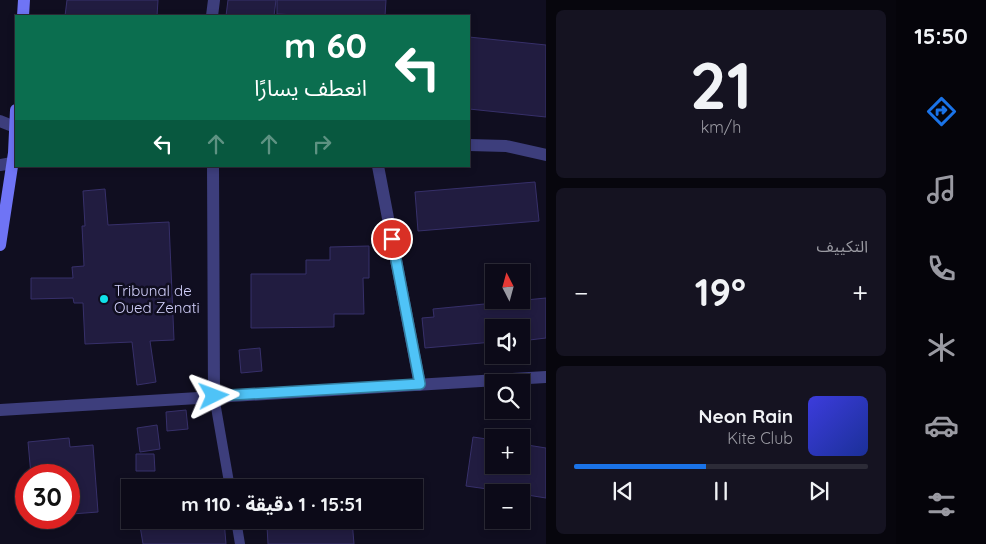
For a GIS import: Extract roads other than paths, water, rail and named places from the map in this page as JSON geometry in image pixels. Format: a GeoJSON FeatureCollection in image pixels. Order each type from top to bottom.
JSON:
{"type":"FeatureCollection","features":[{"type":"Feature","properties":{"kind":"main road"},"geometry":{"type":"LineString","coordinates":[[23,15],[24,0]]}},
{"type":"Feature","properties":{"kind":"main road"},"geometry":{"type":"LineString","coordinates":[[0,245],[15,127]]}},
{"type":"Feature","properties":{"kind":"street"},"geometry":{"type":"LineString","coordinates":[[212,15],[214,0]]}},
{"type":"Feature","properties":{"kind":"street"},"geometry":{"type":"LineString","coordinates":[[0,121],[15,127]]}},
{"type":"Feature","properties":{"kind":"street"},"geometry":{"type":"LineString","coordinates":[[0,130],[15,127]]}},
{"type":"Feature","properties":{"kind":"street"},"geometry":{"type":"LineString","coordinates":[[470,145],[506,146],[546,155]]}},
{"type":"Feature","properties":{"kind":"street"},"geometry":{"type":"LineString","coordinates":[[213,167],[214,396]]}},
{"type":"Feature","properties":{"kind":"street"},"geometry":{"type":"LineString","coordinates":[[378,167],[420,384]]}},
{"type":"Feature","properties":{"kind":"street"},"geometry":{"type":"LineString","coordinates":[[0,410],[546,376]]}},
{"type":"Feature","properties":{"kind":"lane"},"geometry":{"type":"LineString","coordinates":[[214,396],[228,479]]}},
{"type":"Feature","properties":{"kind":"lane"},"geometry":{"type":"LineString","coordinates":[[238,529],[240,544]]}},
{"type":"Feature","properties":{"kind":"place","name":"Tribunal de Oued Zenati"},"geometry":{"type":"Point","coordinates":[104,299]}}]}
